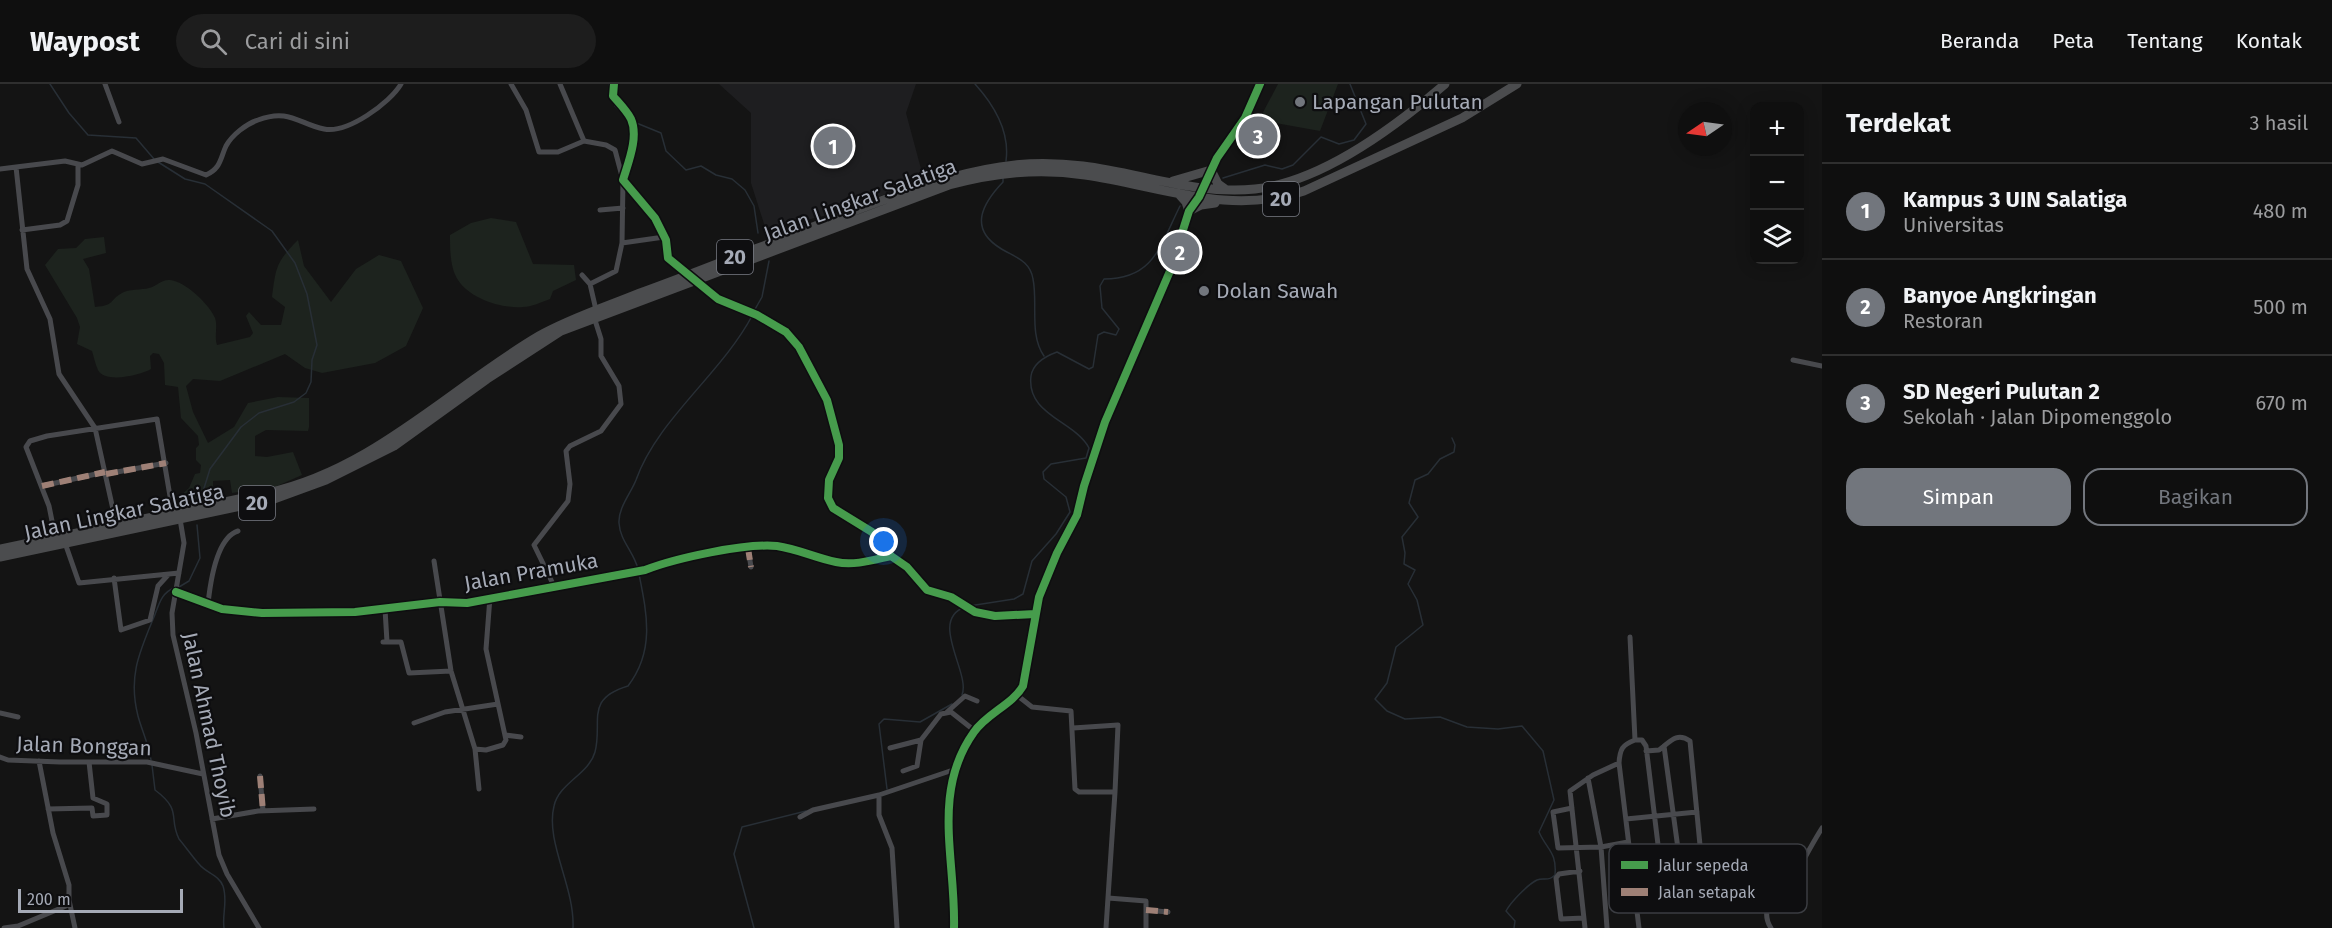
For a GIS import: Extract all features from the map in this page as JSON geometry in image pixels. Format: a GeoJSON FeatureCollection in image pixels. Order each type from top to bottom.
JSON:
{"type":"FeatureCollection","features":[{"type":"Feature","properties":{"kind":"highway","name":"Jalan Lingkar Salatiga"},"geometry":{"type":"LineString","coordinates":[[1049,167],[1178,193],[1268,187],[1297,179],[1324,167],[1366,143],[1445,84]]}},
{"type":"Feature","properties":{"kind":"highway","name":"Jalan Lingkar Salatiga"},"geometry":{"type":"LineString","coordinates":[[0,557],[252,500],[312,478],[409,432],[524,346],[566,323],[595,314],[925,186],[1020,166],[1085,166],[1165,182],[1223,202],[1279,200],[1304,191],[1462,118],[1516,84]]}},
{"type":"Feature","properties":{"kind":"highway"},"geometry":{"type":"LineString","coordinates":[[1165,182],[1185,179],[1211,170],[1218,184],[1227,190]]}},
{"type":"Feature","properties":{"kind":"highway"},"geometry":{"type":"LineString","coordinates":[[1178,193],[1186,202],[1189,211],[1201,205],[1223,202]]}},
{"type":"Feature","properties":{"kind":"highway","name":"Jalan Lingkar Salatiga"},"geometry":{"type":"LineString","coordinates":[[0,549],[116,523],[175,516]]}},
{"type":"Feature","properties":{"kind":"street"},"geometry":{"type":"LineString","coordinates":[[105,84],[119,122]]}},
{"type":"Feature","properties":{"kind":"street"},"geometry":{"type":"LineString","coordinates":[[0,169],[65,161],[78,166],[112,151],[122,153],[141,164],[163,159],[206,175],[220,164],[230,141],[258,120],[291,116],[322,129],[338,128],[366,116],[394,95],[401,84]]}},
{"type":"Feature","properties":{"kind":"street"},"geometry":{"type":"LineString","coordinates":[[511,84],[526,110],[539,152],[558,152],[584,141],[606,145],[615,150],[623,180],[622,243],[616,272],[590,284]]}},
{"type":"Feature","properties":{"kind":"street"},"geometry":{"type":"LineString","coordinates":[[560,84],[584,141]]}},
{"type":"Feature","properties":{"kind":"street"},"geometry":{"type":"LineString","coordinates":[[614,84],[613,96],[631,119],[631,152],[623,180]]}},
{"type":"Feature","properties":{"kind":"street"},"geometry":{"type":"LineString","coordinates":[[954,928],[948,818],[953,771],[975,731],[993,712],[1018,696],[1027,673],[1035,614],[1045,580],[1077,515],[1105,422],[1170,271],[1189,211],[1201,193],[1211,170],[1245,118],[1260,84]]}},
{"type":"Feature","properties":{"kind":"street"},"geometry":{"type":"LineString","coordinates":[[22,230],[60,225],[67,221],[78,185],[78,166]]}},
{"type":"Feature","properties":{"kind":"street"},"geometry":{"type":"LineString","coordinates":[[16,167],[27,269],[53,329],[59,374],[95,428],[116,523]]}},
{"type":"Feature","properties":{"kind":"street"},"geometry":{"type":"LineString","coordinates":[[623,180],[650,210],[664,237],[668,258],[718,299],[757,315],[794,340],[827,400],[840,452],[829,480],[830,504],[872,532],[891,556],[907,567],[927,590],[962,603],[975,612],[995,616],[1035,614]]}},
{"type":"Feature","properties":{"kind":"street"},"geometry":{"type":"LineString","coordinates":[[600,210],[623,208]]}},
{"type":"Feature","properties":{"kind":"street"},"geometry":{"type":"LineString","coordinates":[[622,243],[664,237]]}},
{"type":"Feature","properties":{"kind":"street"},"geometry":{"type":"LineString","coordinates":[[554,586],[534,545],[568,501],[570,484],[566,451],[570,446],[601,431],[621,404],[619,386],[601,356],[601,339],[590,284],[582,275]]}},
{"type":"Feature","properties":{"kind":"street"},"geometry":{"type":"LineString","coordinates":[[1793,360],[1822,366]]}},
{"type":"Feature","properties":{"kind":"street","name":"Jalan Ahmad Thoyib"},"geometry":{"type":"LineString","coordinates":[[95,428],[155,418],[159,422],[175,516],[184,543],[172,613],[173,635],[219,855],[227,874],[259,928]]}},
{"type":"Feature","properties":{"kind":"street"},"geometry":{"type":"LineString","coordinates":[[55,536],[42,486],[27,450],[27,443],[47,436],[95,428]]}},
{"type":"Feature","properties":{"kind":"street"},"geometry":{"type":"LineString","coordinates":[[42,486],[166,463]]}},
{"type":"Feature","properties":{"kind":"street"},"geometry":{"type":"LineString","coordinates":[[208,604],[214,566],[223,548],[238,531]]}},
{"type":"Feature","properties":{"kind":"street"},"geometry":{"type":"LineString","coordinates":[[64,542],[77,581],[179,573]]}},
{"type":"Feature","properties":{"kind":"street","name":"Jalan Pramuka"},"geometry":{"type":"LineString","coordinates":[[176,589],[208,604],[234,611],[262,613],[385,609],[440,602],[467,603],[645,570],[661,564],[765,546],[787,548],[845,564],[891,556]]}},
{"type":"Feature","properties":{"kind":"street"},"geometry":{"type":"LineString","coordinates":[[748,548],[751,567]]}},
{"type":"Feature","properties":{"kind":"street"},"geometry":{"type":"LineString","coordinates":[[434,561],[451,671],[475,749],[479,789]]}},
{"type":"Feature","properties":{"kind":"street"},"geometry":{"type":"LineString","coordinates":[[114,578],[121,630],[150,620],[158,586],[170,574]]}},
{"type":"Feature","properties":{"kind":"street"},"geometry":{"type":"LineString","coordinates":[[475,749],[486,750],[503,745],[505,735],[486,649],[490,597]]}},
{"type":"Feature","properties":{"kind":"street"},"geometry":{"type":"LineString","coordinates":[[385,609],[385,642],[403,644],[409,673],[451,671]]}},
{"type":"Feature","properties":{"kind":"street"},"geometry":{"type":"LineString","coordinates":[[1630,637],[1635,740]]}},
{"type":"Feature","properties":{"kind":"street"},"geometry":{"type":"LineString","coordinates":[[903,771],[917,766],[921,740],[929,727],[965,696],[977,701]]}},
{"type":"Feature","properties":{"kind":"street"},"geometry":{"type":"LineString","coordinates":[[1018,696],[1032,707],[1071,711],[1075,789],[1079,792],[1115,792]]}},
{"type":"Feature","properties":{"kind":"street"},"geometry":{"type":"LineString","coordinates":[[414,723],[464,708],[498,704]]}},
{"type":"Feature","properties":{"kind":"street"},"geometry":{"type":"LineString","coordinates":[[0,712],[18,717]]}},
{"type":"Feature","properties":{"kind":"street"},"geometry":{"type":"LineString","coordinates":[[947,712],[975,731]]}},
{"type":"Feature","properties":{"kind":"street"},"geometry":{"type":"LineString","coordinates":[[1073,728],[1118,725],[1106,928]]}},
{"type":"Feature","properties":{"kind":"street"},"geometry":{"type":"LineString","coordinates":[[505,735],[521,737]]}},
{"type":"Feature","properties":{"kind":"street"},"geometry":{"type":"LineString","coordinates":[[1646,751],[1664,746],[1668,740],[1675,738],[1684,737],[1690,741],[1700,844]]}},
{"type":"Feature","properties":{"kind":"street"},"geometry":{"type":"LineString","coordinates":[[890,748],[921,740]]}},
{"type":"Feature","properties":{"kind":"street"},"geometry":{"type":"LineString","coordinates":[[1617,844],[1628,842],[1619,751],[1624,745],[1635,740],[1644,742],[1646,751],[1657,844]]}},
{"type":"Feature","properties":{"kind":"street"},"geometry":{"type":"LineString","coordinates":[[1664,746],[1678,844]]}},
{"type":"Feature","properties":{"kind":"street","name":"Jalan Bonggan"},"geometry":{"type":"LineString","coordinates":[[0,757],[8,760],[147,762],[202,774]]}},
{"type":"Feature","properties":{"kind":"street"},"geometry":{"type":"LineString","coordinates":[[39,761],[48,809],[69,885],[69,900],[75,928]]}},
{"type":"Feature","properties":{"kind":"street"},"geometry":{"type":"LineString","coordinates":[[89,762],[93,816],[108,814],[107,804],[93,798]]}},
{"type":"Feature","properties":{"kind":"street"},"geometry":{"type":"LineString","coordinates":[[1585,928],[1571,790],[1588,778],[1619,763]]}},
{"type":"Feature","properties":{"kind":"street"},"geometry":{"type":"LineString","coordinates":[[800,817],[813,810],[879,795],[953,771]]}},
{"type":"Feature","properties":{"kind":"street"},"geometry":{"type":"LineString","coordinates":[[260,776],[263,811]]}},
{"type":"Feature","properties":{"kind":"street"},"geometry":{"type":"LineString","coordinates":[[1588,778],[1600,847],[1607,928]]}},
{"type":"Feature","properties":{"kind":"street"},"geometry":{"type":"LineString","coordinates":[[879,795],[879,814],[893,856],[897,928]]}},
{"type":"Feature","properties":{"kind":"street"},"geometry":{"type":"LineString","coordinates":[[48,809],[92,808]]}},
{"type":"Feature","properties":{"kind":"street"},"geometry":{"type":"LineString","coordinates":[[1572,808],[1553,812],[1556,844],[1561,849],[1609,845]]}},
{"type":"Feature","properties":{"kind":"street"},"geometry":{"type":"LineString","coordinates":[[212,819],[263,811],[314,809]]}},
{"type":"Feature","properties":{"kind":"street"},"geometry":{"type":"LineString","coordinates":[[1626,819],[1697,812]]}},
{"type":"Feature","properties":{"kind":"street"},"geometry":{"type":"LineString","coordinates":[[1807,851],[1812,840],[1822,828]]}},
{"type":"Feature","properties":{"kind":"street"},"geometry":{"type":"LineString","coordinates":[[1580,871],[1559,874],[1556,878],[1561,919],[1584,918]]}},
{"type":"Feature","properties":{"kind":"street"},"geometry":{"type":"LineString","coordinates":[[1108,898],[1145,900],[1146,928]]}},
{"type":"Feature","properties":{"kind":"street"},"geometry":{"type":"LineString","coordinates":[[4,928],[18,927],[66,906],[69,900]]}},
{"type":"Feature","properties":{"kind":"street"},"geometry":{"type":"LineString","coordinates":[[1146,910],[1168,912]]}},
{"type":"Feature","properties":{"kind":"street"},"geometry":{"type":"LineString","coordinates":[[1636,913],[1639,928]]}},
{"type":"Feature","properties":{"kind":"street"},"geometry":{"type":"LineString","coordinates":[[1768,913],[1767,917],[1771,928]]}},
{"type":"Feature","properties":{"kind":"shaded area"},"geometry":{"type":"Polygon","coordinates":[[[719,84],[916,84],[906,113],[924,180],[831,214],[766,230],[751,183],[751,113],[719,84]]]}},
{"type":"Feature","properties":{"kind":"shaded area","name":"Lapangan Pulutan"},"geometry":{"type":"Polygon","coordinates":[[[1278,84],[1338,84],[1320,131],[1259,120],[1278,84]]]}},
{"type":"Feature","properties":{"kind":"shaded area"},"geometry":{"type":"Polygon","coordinates":[[[1248,122],[1276,128],[1272,152],[1238,143],[1248,122]]]}},
{"type":"Feature","properties":{"kind":"shaded area"},"geometry":{"type":"Polygon","coordinates":[[[491,218],[516,222],[533,264],[574,265],[576,280],[553,291],[550,299],[526,307],[497,304],[470,293],[463,287],[453,270],[450,235],[471,223],[491,218]]]}},
{"type":"Feature","properties":{"kind":"shaded area"},"geometry":{"type":"Polygon","coordinates":[[[104,237],[106,253],[83,259],[89,269],[95,307],[109,304],[118,296],[131,290],[149,288],[167,280],[176,281],[196,294],[212,313],[216,321],[217,345],[250,337],[253,333],[246,316],[249,312],[261,325],[281,325],[285,307],[272,297],[275,279],[281,260],[298,240],[304,266],[331,302],[356,269],[379,255],[401,261],[423,308],[406,346],[375,363],[322,373],[305,368],[285,354],[220,381],[193,379],[186,386],[193,412],[208,443],[234,427],[248,403],[278,397],[309,398],[309,427],[308,431],[266,430],[255,436],[255,456],[267,457],[293,452],[302,475],[277,486],[232,493],[230,480],[213,481],[213,496],[180,502],[178,498],[189,488],[195,474],[200,473],[201,465],[196,460],[198,436],[181,418],[178,387],[165,385],[164,363],[159,354],[153,353],[150,356],[151,369],[132,376],[108,377],[102,374],[97,368],[92,351],[77,344],[80,327],[77,318],[45,265],[58,249],[76,248],[85,239],[104,237]]]}},
{"type":"Feature","properties":{"kind":"waterway"},"geometry":{"type":"LineString","coordinates":[[50,84],[69,113],[88,135],[136,138],[154,159]]}},
{"type":"Feature","properties":{"kind":"waterway"},"geometry":{"type":"LineString","coordinates":[[609,84],[615,106],[628,118]]}},
{"type":"Feature","properties":{"kind":"waterway"},"geometry":{"type":"LineString","coordinates":[[975,84],[994,110],[1003,129],[1007,150],[1006,161]]}},
{"type":"Feature","properties":{"kind":"waterway"},"geometry":{"type":"LineString","coordinates":[[1223,178],[1265,165],[1282,169],[1293,165],[1321,137],[1339,144],[1354,140],[1366,124],[1350,84]]}},
{"type":"Feature","properties":{"kind":"waterway"},"geometry":{"type":"LineString","coordinates":[[634,122],[661,133],[666,151],[686,170],[701,166],[716,175],[732,179],[745,190],[754,206],[758,233]]}},
{"type":"Feature","properties":{"kind":"waterway"},"geometry":{"type":"LineString","coordinates":[[158,162],[185,179],[205,184],[272,231],[295,263],[307,294],[317,345],[312,360],[311,382],[306,393],[294,402],[259,413],[241,427],[210,469],[200,501]]}},
{"type":"Feature","properties":{"kind":"waterway"},"geometry":{"type":"LineString","coordinates":[[1003,178],[1003,182],[985,207],[982,224],[990,240],[1029,267],[1034,288],[1035,329],[1039,348],[1044,356]]}},
{"type":"Feature","properties":{"kind":"waterway"},"geometry":{"type":"LineString","coordinates":[[969,606],[1014,599],[1023,594],[1032,561],[1056,534],[1070,512],[1066,497],[1044,479],[1043,472],[1051,464],[1086,458],[1089,448],[1082,439],[1043,409],[1036,400],[1031,389],[1034,367],[1044,358],[1057,352],[1089,369],[1093,367],[1098,335],[1104,332],[1116,335],[1119,329],[1102,308],[1100,286],[1104,279],[1121,278],[1145,266],[1160,247],[1180,206]]}},
{"type":"Feature","properties":{"kind":"waterway"},"geometry":{"type":"LineString","coordinates":[[754,311],[762,297],[769,261]]}},
{"type":"Feature","properties":{"kind":"waterway"},"geometry":{"type":"LineString","coordinates":[[638,569],[620,529],[619,517],[623,506],[646,458],[659,437],[724,358],[752,316]]}},
{"type":"Feature","properties":{"kind":"waterway"},"geometry":{"type":"LineString","coordinates":[[1452,438],[1455,445],[1454,452],[1440,459],[1428,474],[1415,480],[1409,503],[1418,517],[1402,537],[1405,553],[1404,564],[1415,570],[1408,584],[1417,600],[1423,625],[1396,647],[1387,683],[1375,699],[1387,711],[1405,719],[1440,717],[1467,727],[1498,729],[1522,726],[1543,751],[1554,800],[1539,832],[1553,856],[1555,875],[1533,882],[1512,903],[1506,911],[1515,921],[1514,928]]}},
{"type":"Feature","properties":{"kind":"waterway"},"geometry":{"type":"LineString","coordinates":[[179,587],[189,581],[200,558],[197,525]]}},
{"type":"Feature","properties":{"kind":"waterway"},"geometry":{"type":"LineString","coordinates":[[573,928],[570,897],[553,834],[554,806],[562,791],[592,760],[597,741],[600,705],[614,691],[628,686],[637,673],[647,632],[639,574]]}},
{"type":"Feature","properties":{"kind":"waterway"},"geometry":{"type":"LineString","coordinates":[[151,760],[135,702],[135,677],[140,654],[159,604],[163,596],[174,588]]}},
{"type":"Feature","properties":{"kind":"waterway"},"geometry":{"type":"LineString","coordinates":[[962,695],[963,685],[950,635],[950,623],[955,614],[965,607]]}},
{"type":"Feature","properties":{"kind":"waterway"},"geometry":{"type":"LineString","coordinates":[[887,789],[879,724],[884,719],[920,722],[952,704]]}},
{"type":"Feature","properties":{"kind":"waterway"},"geometry":{"type":"LineString","coordinates":[[152,765],[155,790],[164,797],[172,809],[179,839],[202,867],[219,879],[223,886],[224,928]]}},
{"type":"Feature","properties":{"kind":"waterway"},"geometry":{"type":"LineString","coordinates":[[754,928],[734,854],[742,827],[806,811]]}},
{"type":"Feature","properties":{"kind":"marked path"},"geometry":{"type":"LineString","coordinates":[[106,474],[166,463]]}},
{"type":"Feature","properties":{"kind":"marked path"},"geometry":{"type":"LineString","coordinates":[[42,486],[105,472]]}},
{"type":"Feature","properties":{"kind":"marked path"},"geometry":{"type":"LineString","coordinates":[[748,548],[751,567]]}},
{"type":"Feature","properties":{"kind":"marked path"},"geometry":{"type":"LineString","coordinates":[[260,776],[263,811]]}},
{"type":"Feature","properties":{"kind":"marked path"},"geometry":{"type":"LineString","coordinates":[[1146,910],[1168,912]]}},
{"type":"Feature","properties":{"kind":"cycle path"},"geometry":{"type":"LineString","coordinates":[[614,84],[613,96],[631,119],[634,134],[623,180],[655,218],[666,240],[668,258],[718,299],[757,315],[786,332],[799,347],[827,400],[839,445],[839,458],[829,480],[828,498],[833,508],[872,532],[891,556],[907,567],[927,590],[951,597],[975,612],[995,616],[1035,614]]}},
{"type":"Feature","properties":{"kind":"cycle path"},"geometry":{"type":"LineString","coordinates":[[954,928],[949,802],[953,778],[961,755],[979,725],[1013,699],[1023,686],[1039,597],[1057,553],[1077,515],[1105,422],[1170,271],[1189,211],[1199,197],[1217,158],[1245,118],[1260,84]]}},
{"type":"Feature","properties":{"kind":"cycle path"},"geometry":{"type":"LineString","coordinates":[[176,592],[222,609],[262,613],[355,612],[440,602],[467,603],[645,570],[692,556],[747,547],[777,546],[843,563],[864,562],[891,556]]}},
{"type":"Feature","properties":{"kind":"place","name":"Lapangan Pulutan"},"geometry":{"type":"Point","coordinates":[1300,102]}},
{"type":"Feature","properties":{"kind":"place","name":"SD Negeri Pulutan 2"},"geometry":{"type":"Point","coordinates":[1258,136]}},
{"type":"Feature","properties":{"kind":"place","name":"Kampus 3 UIN Salatiga"},"geometry":{"type":"Point","coordinates":[833,146]}},
{"type":"Feature","properties":{"kind":"place","name":"Banyoe Angkringan"},"geometry":{"type":"Point","coordinates":[1180,252]}},
{"type":"Feature","properties":{"kind":"place","name":"Dolan Sawah"},"geometry":{"type":"Point","coordinates":[1204,291]}}]}
